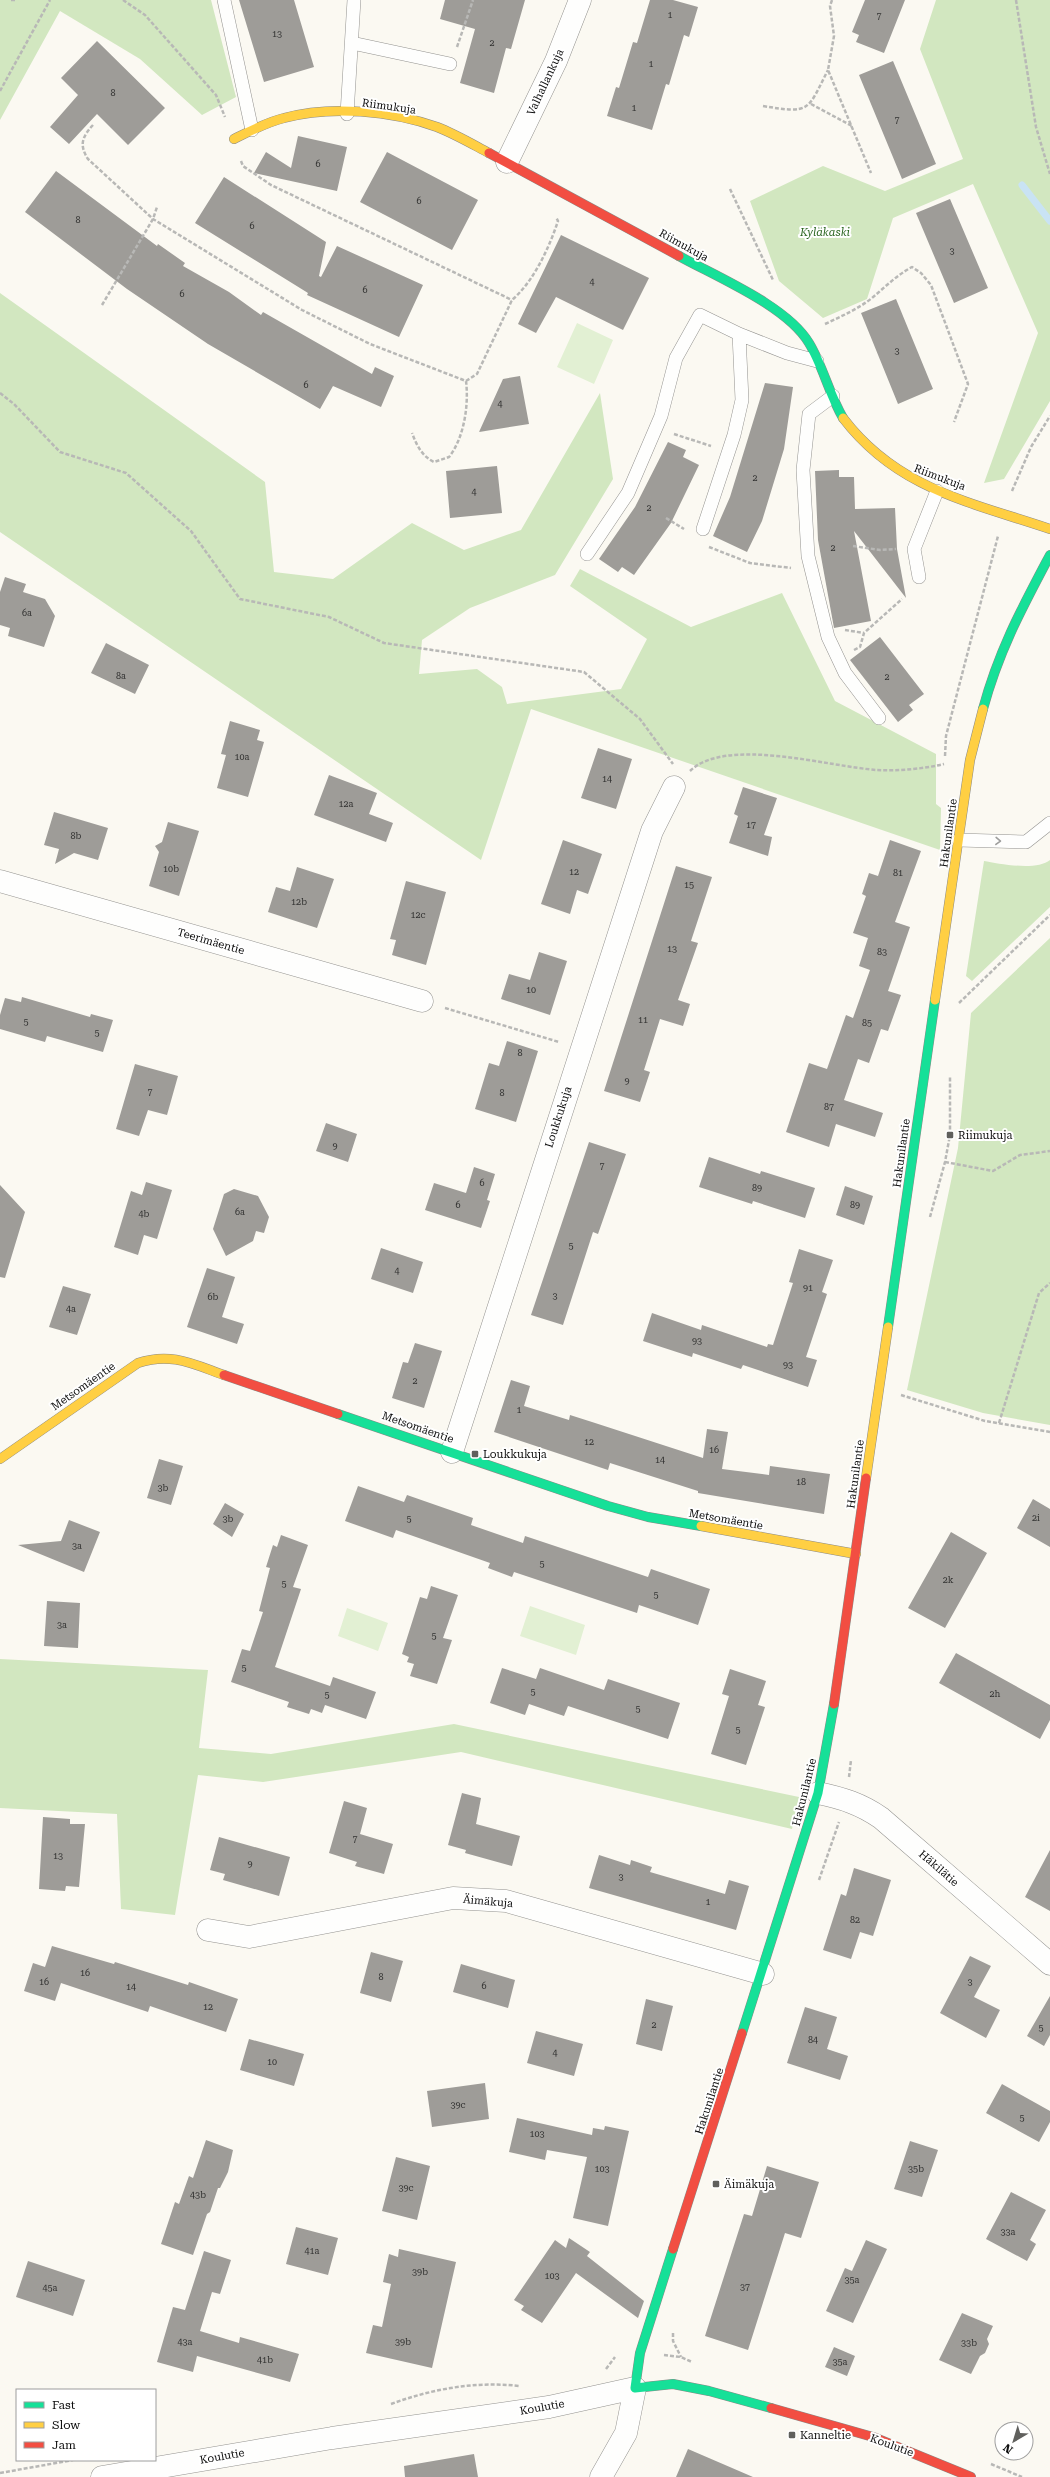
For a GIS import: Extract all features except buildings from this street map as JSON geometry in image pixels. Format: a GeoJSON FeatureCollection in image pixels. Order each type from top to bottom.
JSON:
{"type":"FeatureCollection","features":[{"type":"Feature","properties":{"kind":"street","name":"Valhallankuja"},"geometry":{"type":"LineString","coordinates":[[507,162],[556,61],[580,0]]}},
{"type":"Feature","properties":{"kind":"street","name":"Riimukuja"},"geometry":{"type":"LineString","coordinates":[[234,139],[252,130],[291,116],[347,114],[398,118],[432,126],[507,162],[767,304],[791,322],[808,342],[842,417],[871,451],[899,473],[937,491],[1050,529]]}},
{"type":"Feature","properties":{"kind":"street","name":"Hakunilantie"},"geometry":{"type":"LineString","coordinates":[[635,2388],[640,2353],[763,1974],[818,1793],[829,1738],[970,760],[978,727],[998,662],[1016,617],[1050,555]]}},
{"type":"Feature","properties":{"kind":"street","name":"Loukkukuja"},"geometry":{"type":"LineString","coordinates":[[452,1452],[580,1048],[652,831],[674,787]]}},
{"type":"Feature","properties":{"kind":"street","name":"Teerimäentie"},"geometry":{"type":"LineString","coordinates":[[0,881],[422,1001]]}},
{"type":"Feature","properties":{"kind":"street","name":"Metsomäentie"},"geometry":{"type":"LineString","coordinates":[[0,1459],[133,1365],[148,1359],[163,1357],[175,1358],[608,1506],[648,1517],[856,1554]]}},
{"type":"Feature","properties":{"kind":"street","name":"Häkilätie"},"geometry":{"type":"LineString","coordinates":[[818,1793],[846,1799],[866,1808],[881,1818],[1050,1964]]}},
{"type":"Feature","properties":{"kind":"street","name":"Äimäkuja"},"geometry":{"type":"LineString","coordinates":[[208,1930],[249,1937],[453,1898],[506,1901],[763,1974]]}},
{"type":"Feature","properties":{"kind":"street","name":"Koulutie"},"geometry":{"type":"LineString","coordinates":[[102,2477],[332,2438],[549,2407],[635,2388],[673,2384],[709,2391],[872,2437],[971,2477]]}},
{"type":"Feature","properties":{"kind":"street"},"geometry":{"type":"LineString","coordinates":[[601,2477],[626,2433],[635,2388]]}},
{"type":"Feature","properties":{"kind":"lane"},"geometry":{"type":"LineString","coordinates":[[224,0],[252,130]]}},
{"type":"Feature","properties":{"kind":"lane"},"geometry":{"type":"LineString","coordinates":[[347,114],[354,0]]}},
{"type":"Feature","properties":{"kind":"lane"},"geometry":{"type":"LineString","coordinates":[[352,44],[450,64]]}},
{"type":"Feature","properties":{"kind":"lane"},"geometry":{"type":"LineString","coordinates":[[587,554],[628,493],[656,428],[676,358],[700,315],[739,334],[787,353],[817,361]]}},
{"type":"Feature","properties":{"kind":"lane"},"geometry":{"type":"LineString","coordinates":[[703,529],[729,453],[742,400],[739,334]]}},
{"type":"Feature","properties":{"kind":"lane"},"geometry":{"type":"LineString","coordinates":[[833,396],[809,414],[803,470],[808,556],[828,637],[845,673],[879,718]]}},
{"type":"Feature","properties":{"kind":"lane"},"geometry":{"type":"LineString","coordinates":[[919,576],[914,549],[937,491]]}},
{"type":"Feature","properties":{"kind":"lane"},"geometry":{"type":"LineString","coordinates":[[959,840],[1026,842],[1050,823]]}},
{"type":"Feature","properties":{"kind":"path"},"geometry":{"type":"LineString","coordinates":[[11,0],[17,0]]}},
{"type":"Feature","properties":{"kind":"path"},"geometry":{"type":"LineString","coordinates":[[0,91],[50,0]]}},
{"type":"Feature","properties":{"kind":"path"},"geometry":{"type":"LineString","coordinates":[[123,0],[145,15],[216,95],[243,166],[271,185],[512,300]]}},
{"type":"Feature","properties":{"kind":"path"},"geometry":{"type":"LineString","coordinates":[[450,64],[473,0]]}},
{"type":"Feature","properties":{"kind":"path"},"geometry":{"type":"LineString","coordinates":[[763,106],[795,112],[811,104],[828,70],[834,36],[830,6],[832,0]]}},
{"type":"Feature","properties":{"kind":"path"},"geometry":{"type":"LineString","coordinates":[[1016,0],[1036,127],[1050,174]]}},
{"type":"Feature","properties":{"kind":"path"},"geometry":{"type":"LineString","coordinates":[[828,70],[871,173]]}},
{"type":"Feature","properties":{"kind":"path"},"geometry":{"type":"LineString","coordinates":[[811,104],[852,126]]}},
{"type":"Feature","properties":{"kind":"path"},"geometry":{"type":"LineString","coordinates":[[92,126],[82,142],[82,150],[88,158],[154,220],[325,323],[370,344],[466,381]]}},
{"type":"Feature","properties":{"kind":"path"},"geometry":{"type":"LineString","coordinates":[[730,189],[775,283]]}},
{"type":"Feature","properties":{"kind":"path"},"geometry":{"type":"LineString","coordinates":[[102,305],[154,220],[157,207]]}},
{"type":"Feature","properties":{"kind":"path"},"geometry":{"type":"LineString","coordinates":[[466,381],[477,374],[512,300],[522,291],[530,279],[555,230],[558,221],[554,215]]}},
{"type":"Feature","properties":{"kind":"path"},"geometry":{"type":"LineString","coordinates":[[819,326],[850,312],[903,272],[912,267],[931,285],[968,384],[954,422]]}},
{"type":"Feature","properties":{"kind":"path"},"geometry":{"type":"LineString","coordinates":[[412,433],[418,447],[426,458],[434,462],[449,458],[458,441],[468,400],[466,381]]}},
{"type":"Feature","properties":{"kind":"path"},"geometry":{"type":"LineString","coordinates":[[0,393],[14,404],[60,452],[126,473],[192,531],[240,599],[329,618],[384,643],[584,672],[640,719],[674,765],[674,787]]}},
{"type":"Feature","properties":{"kind":"path"},"geometry":{"type":"LineString","coordinates":[[1009,498],[1031,447],[1050,416]]}},
{"type":"Feature","properties":{"kind":"path"},"geometry":{"type":"LineString","coordinates":[[656,428],[729,453]]}},
{"type":"Feature","properties":{"kind":"path"},"geometry":{"type":"LineString","coordinates":[[944,772],[946,736],[998,535]]}},
{"type":"Feature","properties":{"kind":"path"},"geometry":{"type":"LineString","coordinates":[[705,544],[711,548],[750,563],[811,569]]}},
{"type":"Feature","properties":{"kind":"path"},"geometry":{"type":"LineString","coordinates":[[853,546],[880,550],[914,549]]}},
{"type":"Feature","properties":{"kind":"path"},"geometry":{"type":"LineString","coordinates":[[839,661],[860,647],[864,633],[902,599]]}},
{"type":"Feature","properties":{"kind":"path"},"geometry":{"type":"LineString","coordinates":[[674,787],[694,767],[709,759],[753,753],[878,770],[931,767],[944,764]]}},
{"type":"Feature","properties":{"kind":"path"},"geometry":{"type":"LineString","coordinates":[[957,1005],[1050,915]]}},
{"type":"Feature","properties":{"kind":"path"},"geometry":{"type":"LineString","coordinates":[[422,1001],[580,1048]]}},
{"type":"Feature","properties":{"kind":"path"},"geometry":{"type":"LineString","coordinates":[[946,1162],[993,1171],[1020,1155],[1050,1151]]}},
{"type":"Feature","properties":{"kind":"path"},"geometry":{"type":"LineString","coordinates":[[999,1423],[1039,1293],[1050,1283]]}},
{"type":"Feature","properties":{"kind":"path"},"geometry":{"type":"LineString","coordinates":[[901,1395],[999,1423],[1050,1432]]}},
{"type":"Feature","properties":{"kind":"path"},"geometry":{"type":"LineString","coordinates":[[0,2473],[67,2461]]}},
{"type":"Feature","properties":{"kind":"green space"},"geometry":{"type":"Polygon","coordinates":[[[0,0],[211,0],[236,97],[202,115],[140,59],[60,11],[0,120],[0,0]]]}},
{"type":"Feature","properties":{"kind":"green space","name":"Kyläkaski"},"geometry":{"type":"Polygon","coordinates":[[[936,0],[1050,0],[1050,401],[1004,479],[984,483],[1038,333],[973,184],[893,218],[867,299],[823,318],[779,281],[750,201],[823,166],[885,191],[963,159],[920,49],[936,0]]]}},
{"type":"Feature","properties":{"kind":"green space"},"geometry":{"type":"Polygon","coordinates":[[[0,293],[265,482],[274,572],[333,579],[412,523],[464,550],[521,530],[600,393],[613,479],[555,575],[470,608],[422,640],[419,674],[477,669],[502,687],[507,704],[621,689],[647,639],[570,586],[580,569],[691,627],[782,593],[835,701],[936,754],[936,804],[941,808],[940,850],[531,709],[481,860],[0,532],[0,293]]]}},
{"type":"Feature","properties":{"kind":"green space"},"geometry":{"type":"Polygon","coordinates":[[[577,323],[613,340],[594,384],[557,367],[577,323]]]}},
{"type":"Feature","properties":{"kind":"green space"},"geometry":{"type":"Polygon","coordinates":[[[1050,860],[1050,907],[972,981],[966,976],[984,861],[1008,865],[1028,866],[1044,863],[1050,860]]]}},
{"type":"Feature","properties":{"kind":"green space"},"geometry":{"type":"Polygon","coordinates":[[[1050,938],[1050,1425],[983,1413],[907,1390],[958,1148],[971,1013],[1050,938]]]}},
{"type":"Feature","properties":{"kind":"green space"},"geometry":{"type":"Polygon","coordinates":[[[530,1606],[585,1625],[576,1655],[520,1636],[530,1606]]]}},
{"type":"Feature","properties":{"kind":"green space"},"geometry":{"type":"Polygon","coordinates":[[[347,1608],[388,1623],[378,1651],[338,1636],[347,1608]]]}},
{"type":"Feature","properties":{"kind":"green space"},"geometry":{"type":"Polygon","coordinates":[[[0,1659],[208,1670],[199,1748],[271,1754],[454,1724],[799,1797],[792,1829],[461,1752],[263,1782],[198,1775],[175,1915],[121,1909],[117,1814],[0,1808],[0,1659]]]}},
{"type":"Feature","properties":{"kind":"waterway"},"geometry":{"type":"LineString","coordinates":[[1022,185],[1050,221]]}},
{"type":"Feature","properties":{"kind":"traffic: fast"},"geometry":{"type":"LineString","coordinates":[[679,256],[731,283],[768,305],[785,317],[799,330],[814,352],[843,418]]}},
{"type":"Feature","properties":{"kind":"traffic: fast"},"geometry":{"type":"LineString","coordinates":[[983,709],[1004,648],[1050,555]]}},
{"type":"Feature","properties":{"kind":"traffic: fast"},"geometry":{"type":"LineString","coordinates":[[888,1327],[935,1000]]}},
{"type":"Feature","properties":{"kind":"traffic: fast"},"geometry":{"type":"LineString","coordinates":[[338,1414],[608,1506],[648,1517],[701,1526]]}},
{"type":"Feature","properties":{"kind":"traffic: fast"},"geometry":{"type":"LineString","coordinates":[[742,2033],[818,1793],[834,1704]]}},
{"type":"Feature","properties":{"kind":"traffic: fast"},"geometry":{"type":"LineString","coordinates":[[673,2249],[640,2353],[635,2388],[673,2384],[709,2391],[771,2408]]}},
{"type":"Feature","properties":{"kind":"traffic: slow"},"geometry":{"type":"LineString","coordinates":[[234,139],[271,122],[302,114],[341,111],[361,112],[419,121],[457,136],[489,153]]}},
{"type":"Feature","properties":{"kind":"traffic: slow"},"geometry":{"type":"LineString","coordinates":[[843,418],[864,442],[887,462],[911,477],[964,501],[1050,529]]}},
{"type":"Feature","properties":{"kind":"traffic: slow"},"geometry":{"type":"LineString","coordinates":[[935,1000],[970,760],[983,709]]}},
{"type":"Feature","properties":{"kind":"traffic: slow"},"geometry":{"type":"LineString","coordinates":[[866,1478],[888,1327]]}},
{"type":"Feature","properties":{"kind":"traffic: slow"},"geometry":{"type":"LineString","coordinates":[[0,1459],[138,1363],[150,1360],[172,1359],[192,1363],[224,1375]]}},
{"type":"Feature","properties":{"kind":"traffic: slow"},"geometry":{"type":"LineString","coordinates":[[701,1526],[856,1554]]}},
{"type":"Feature","properties":{"kind":"traffic: jam"},"geometry":{"type":"LineString","coordinates":[[489,153],[679,256]]}},
{"type":"Feature","properties":{"kind":"traffic: jam"},"geometry":{"type":"LineString","coordinates":[[224,1375],[338,1414]]}},
{"type":"Feature","properties":{"kind":"traffic: jam"},"geometry":{"type":"LineString","coordinates":[[834,1704],[866,1478]]}},
{"type":"Feature","properties":{"kind":"traffic: jam"},"geometry":{"type":"LineString","coordinates":[[673,2249],[742,2033]]}},
{"type":"Feature","properties":{"kind":"traffic: jam"},"geometry":{"type":"LineString","coordinates":[[771,2408],[873,2437],[971,2477]]}},
{"type":"Feature","properties":{"kind":"place","name":"Riimukuja"},"geometry":{"type":"Point","coordinates":[950,1135]}},
{"type":"Feature","properties":{"kind":"place","name":"Loukkukuja"},"geometry":{"type":"Point","coordinates":[475,1454]}},
{"type":"Feature","properties":{"kind":"place","name":"Äimäkuja"},"geometry":{"type":"Point","coordinates":[716,2184]}},
{"type":"Feature","properties":{"kind":"place","name":"Kanneltie"},"geometry":{"type":"Point","coordinates":[792,2435]}}]}
